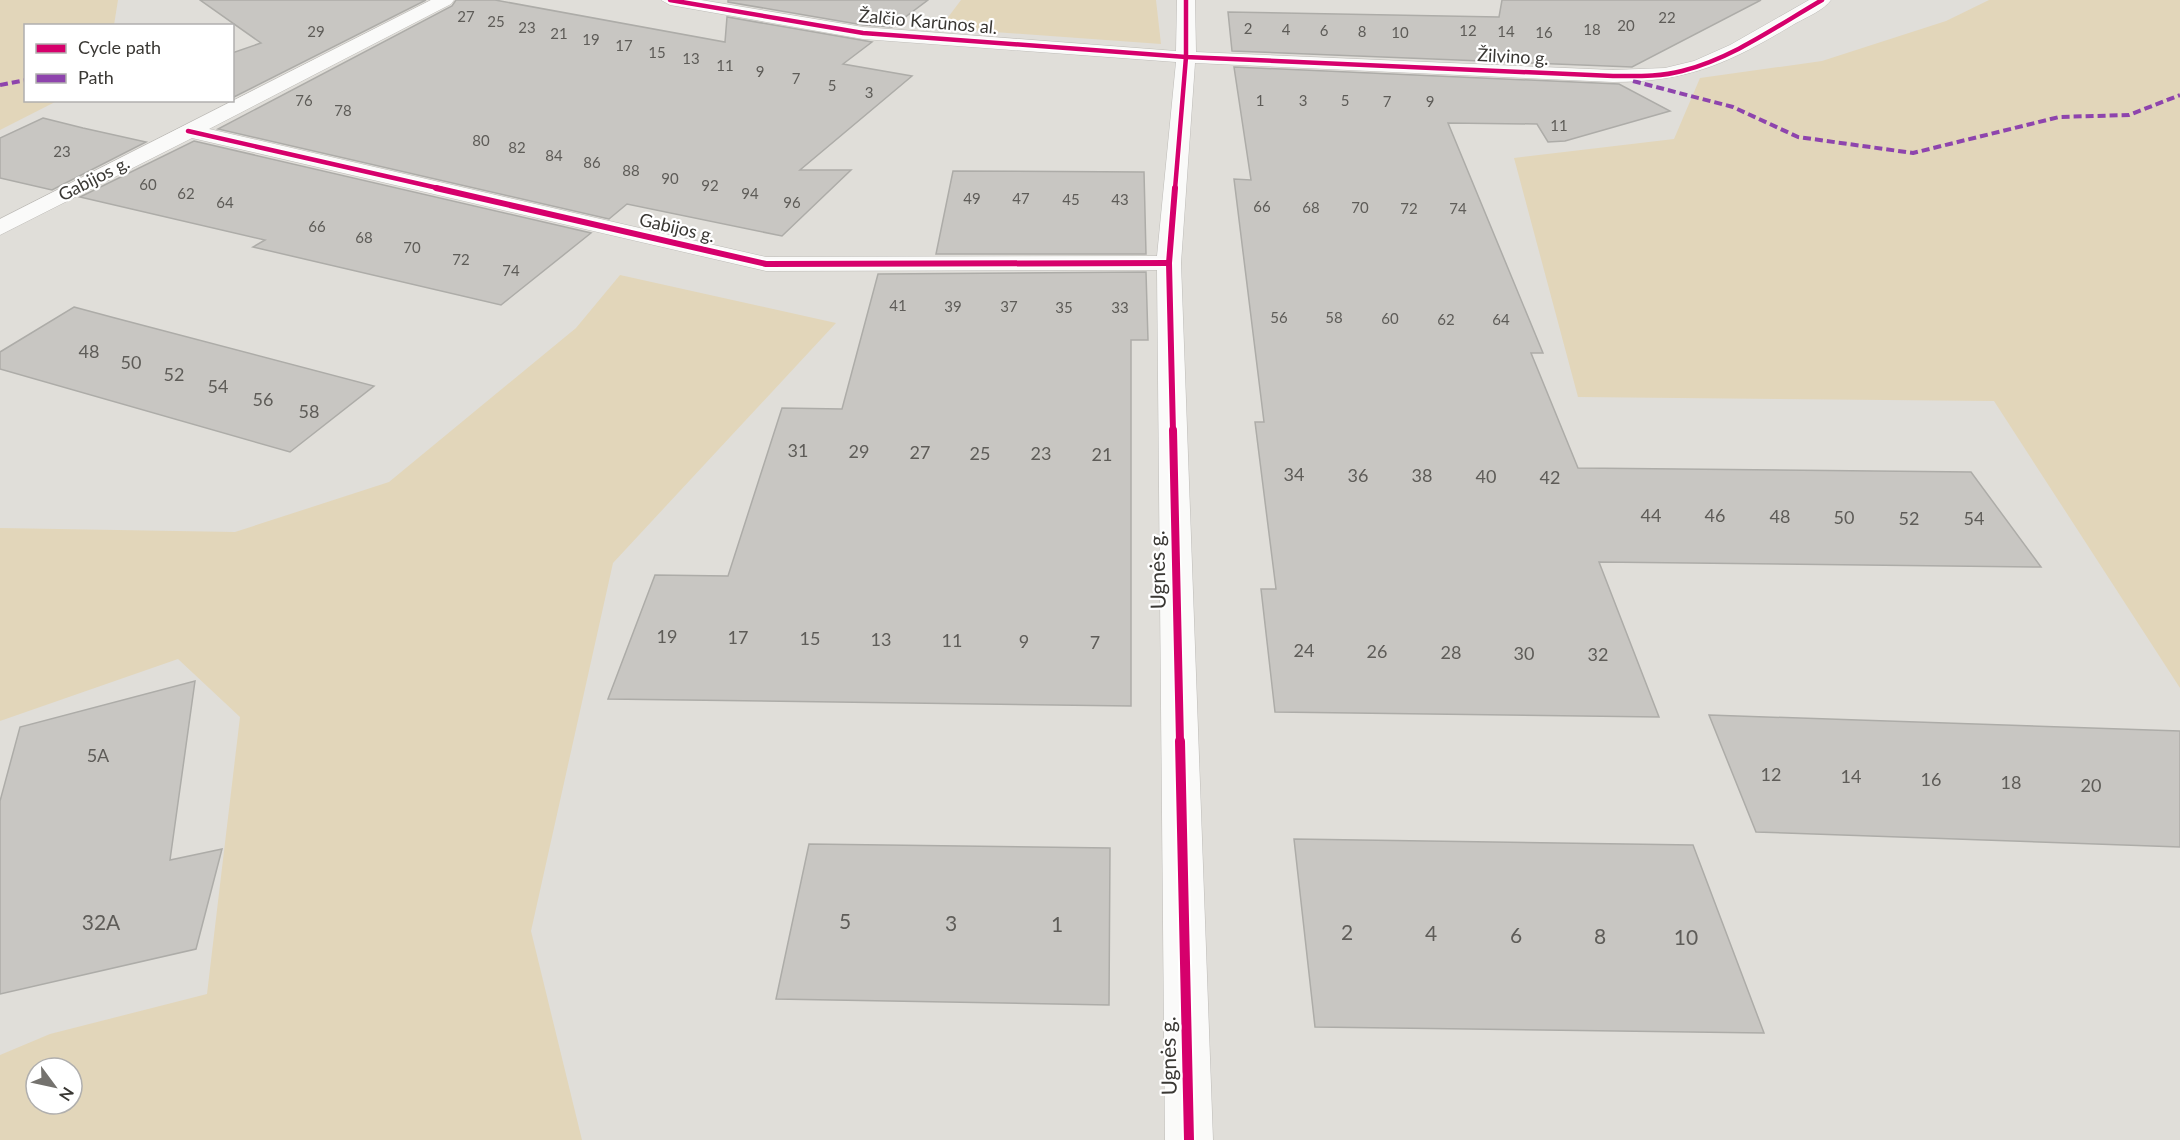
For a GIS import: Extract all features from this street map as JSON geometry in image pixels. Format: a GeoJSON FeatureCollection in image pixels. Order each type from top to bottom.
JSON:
{"type":"FeatureCollection","features":[{"type":"Feature","properties":{"kind":"street","name":"Gabijos g."},"geometry":{"type":"LineString","coordinates":[[0,228],[445,0]]}},
{"type":"Feature","properties":{"kind":"street","name":"Žalčio Karūnos al."},"geometry":{"type":"LineString","coordinates":[[670,0],[862,33],[1186,57]]}},
{"type":"Feature","properties":{"kind":"street","name":"Ugnės g."},"geometry":{"type":"LineString","coordinates":[[1186,0],[1186,57],[1169,263],[1189,1140]]}},
{"type":"Feature","properties":{"kind":"street","name":"Žilvino g."},"geometry":{"type":"LineString","coordinates":[[1186,57],[1652,76],[1716,60],[1822,0]]}},
{"type":"Feature","properties":{"kind":"street","name":"Gabijos g."},"geometry":{"type":"LineString","coordinates":[[188,131],[766,264],[1169,263]]}},
{"type":"Feature","properties":{"kind":"shaded area"},"geometry":{"type":"Polygon","coordinates":[[[0,0],[118,0],[114,24],[24,24],[24,102],[55,102],[0,130],[0,0]]]}},
{"type":"Feature","properties":{"kind":"shaded area"},"geometry":{"type":"Polygon","coordinates":[[[961,0],[1156,0],[1161,44],[940,28],[961,0]]]}},
{"type":"Feature","properties":{"kind":"shaded area"},"geometry":{"type":"Polygon","coordinates":[[[1989,0],[2180,0],[2180,688],[1994,401],[1578,397],[1514,158],[1674,139],[1700,78],[1822,61],[1946,21],[1989,0]]]}},
{"type":"Feature","properties":{"kind":"shaded area"},"geometry":{"type":"Polygon","coordinates":[[[620,275],[836,323],[613,563],[531,931],[582,1140],[0,1140],[0,1055],[50,1034],[207,994],[240,717],[178,659],[0,721],[0,528],[235,532],[389,482],[576,328],[620,275]]]}},
{"type":"Feature","properties":{"kind":"building"},"geometry":{"type":"Polygon","coordinates":[[[200,0],[426,0],[234,97],[234,52],[261,43],[200,0]]]}},
{"type":"Feature","properties":{"kind":"building"},"geometry":{"type":"Polygon","coordinates":[[[456,0],[495,0],[725,42],[727,17],[872,42],[843,64],[912,76],[800,170],[851,170],[782,236],[627,204],[609,219],[218,129],[452,6],[456,0]]]}},
{"type":"Feature","properties":{"kind":"building"},"geometry":{"type":"Polygon","coordinates":[[[728,0],[928,0],[892,27],[863,25],[728,2],[728,0]]]}},
{"type":"Feature","properties":{"kind":"building"},"geometry":{"type":"Polygon","coordinates":[[[1502,0],[1761,0],[1632,67],[1232,51],[1228,12],[1499,17],[1502,0]]]}},
{"type":"Feature","properties":{"kind":"building"},"geometry":{"type":"Polygon","coordinates":[[[1234,67],[1619,84],[1670,111],[1565,141],[1548,142],[1537,124],[1448,123],[1543,353],[1531,353],[1578,468],[1971,472],[2041,567],[1599,562],[1659,717],[1275,712],[1261,589],[1276,589],[1255,422],[1264,422],[1234,179],[1251,180],[1234,67]]]}},
{"type":"Feature","properties":{"kind":"building"},"geometry":{"type":"Polygon","coordinates":[[[43,118],[146,142],[52,190],[0,178],[0,138],[43,118]]]}},
{"type":"Feature","properties":{"kind":"building"},"geometry":{"type":"Polygon","coordinates":[[[194,141],[591,233],[501,305],[253,247],[265,240],[80,197],[194,141]]]}},
{"type":"Feature","properties":{"kind":"building"},"geometry":{"type":"Polygon","coordinates":[[[953,171],[1144,172],[1146,254],[936,254],[953,171]]]}},
{"type":"Feature","properties":{"kind":"building"},"geometry":{"type":"Polygon","coordinates":[[[1146,272],[1148,340],[1131,340],[1131,706],[608,699],[655,575],[728,576],[782,408],[842,409],[878,274],[1146,272]]]}},
{"type":"Feature","properties":{"kind":"building"},"geometry":{"type":"Polygon","coordinates":[[[74,307],[374,386],[290,452],[0,369],[0,352],[74,307]]]}},
{"type":"Feature","properties":{"kind":"building"},"geometry":{"type":"Polygon","coordinates":[[[195,681],[170,860],[222,849],[196,949],[0,994],[0,801],[20,727],[195,681]]]}},
{"type":"Feature","properties":{"kind":"building"},"geometry":{"type":"Polygon","coordinates":[[[1709,715],[2180,731],[2180,847],[1756,832],[1709,715]]]}},
{"type":"Feature","properties":{"kind":"building"},"geometry":{"type":"Polygon","coordinates":[[[1294,839],[1693,845],[1764,1033],[1315,1027],[1294,839]]]}},
{"type":"Feature","properties":{"kind":"building"},"geometry":{"type":"Polygon","coordinates":[[[809,844],[1110,848],[1109,1005],[776,999],[809,844]]]}},
{"type":"Feature","properties":{"kind":"marked path"},"geometry":{"type":"LineString","coordinates":[[0,85],[24,80]]}},
{"type":"Feature","properties":{"kind":"marked path"},"geometry":{"type":"LineString","coordinates":[[1633,81],[1733,107],[1798,137],[1913,153],[2059,117],[2129,115],[2180,95]]}},
{"type":"Feature","properties":{"kind":"cycle path"},"geometry":{"type":"LineString","coordinates":[[670,0],[863,33],[1186,57],[1613,76],[1665,74],[1701,65],[1754,40],[1822,0]]}},
{"type":"Feature","properties":{"kind":"cycle path"},"geometry":{"type":"LineString","coordinates":[[1186,0],[1186,57],[1169,263],[1189,1140]]}},
{"type":"Feature","properties":{"kind":"cycle path"},"geometry":{"type":"LineString","coordinates":[[188,131],[766,264],[1169,263]]}}]}
